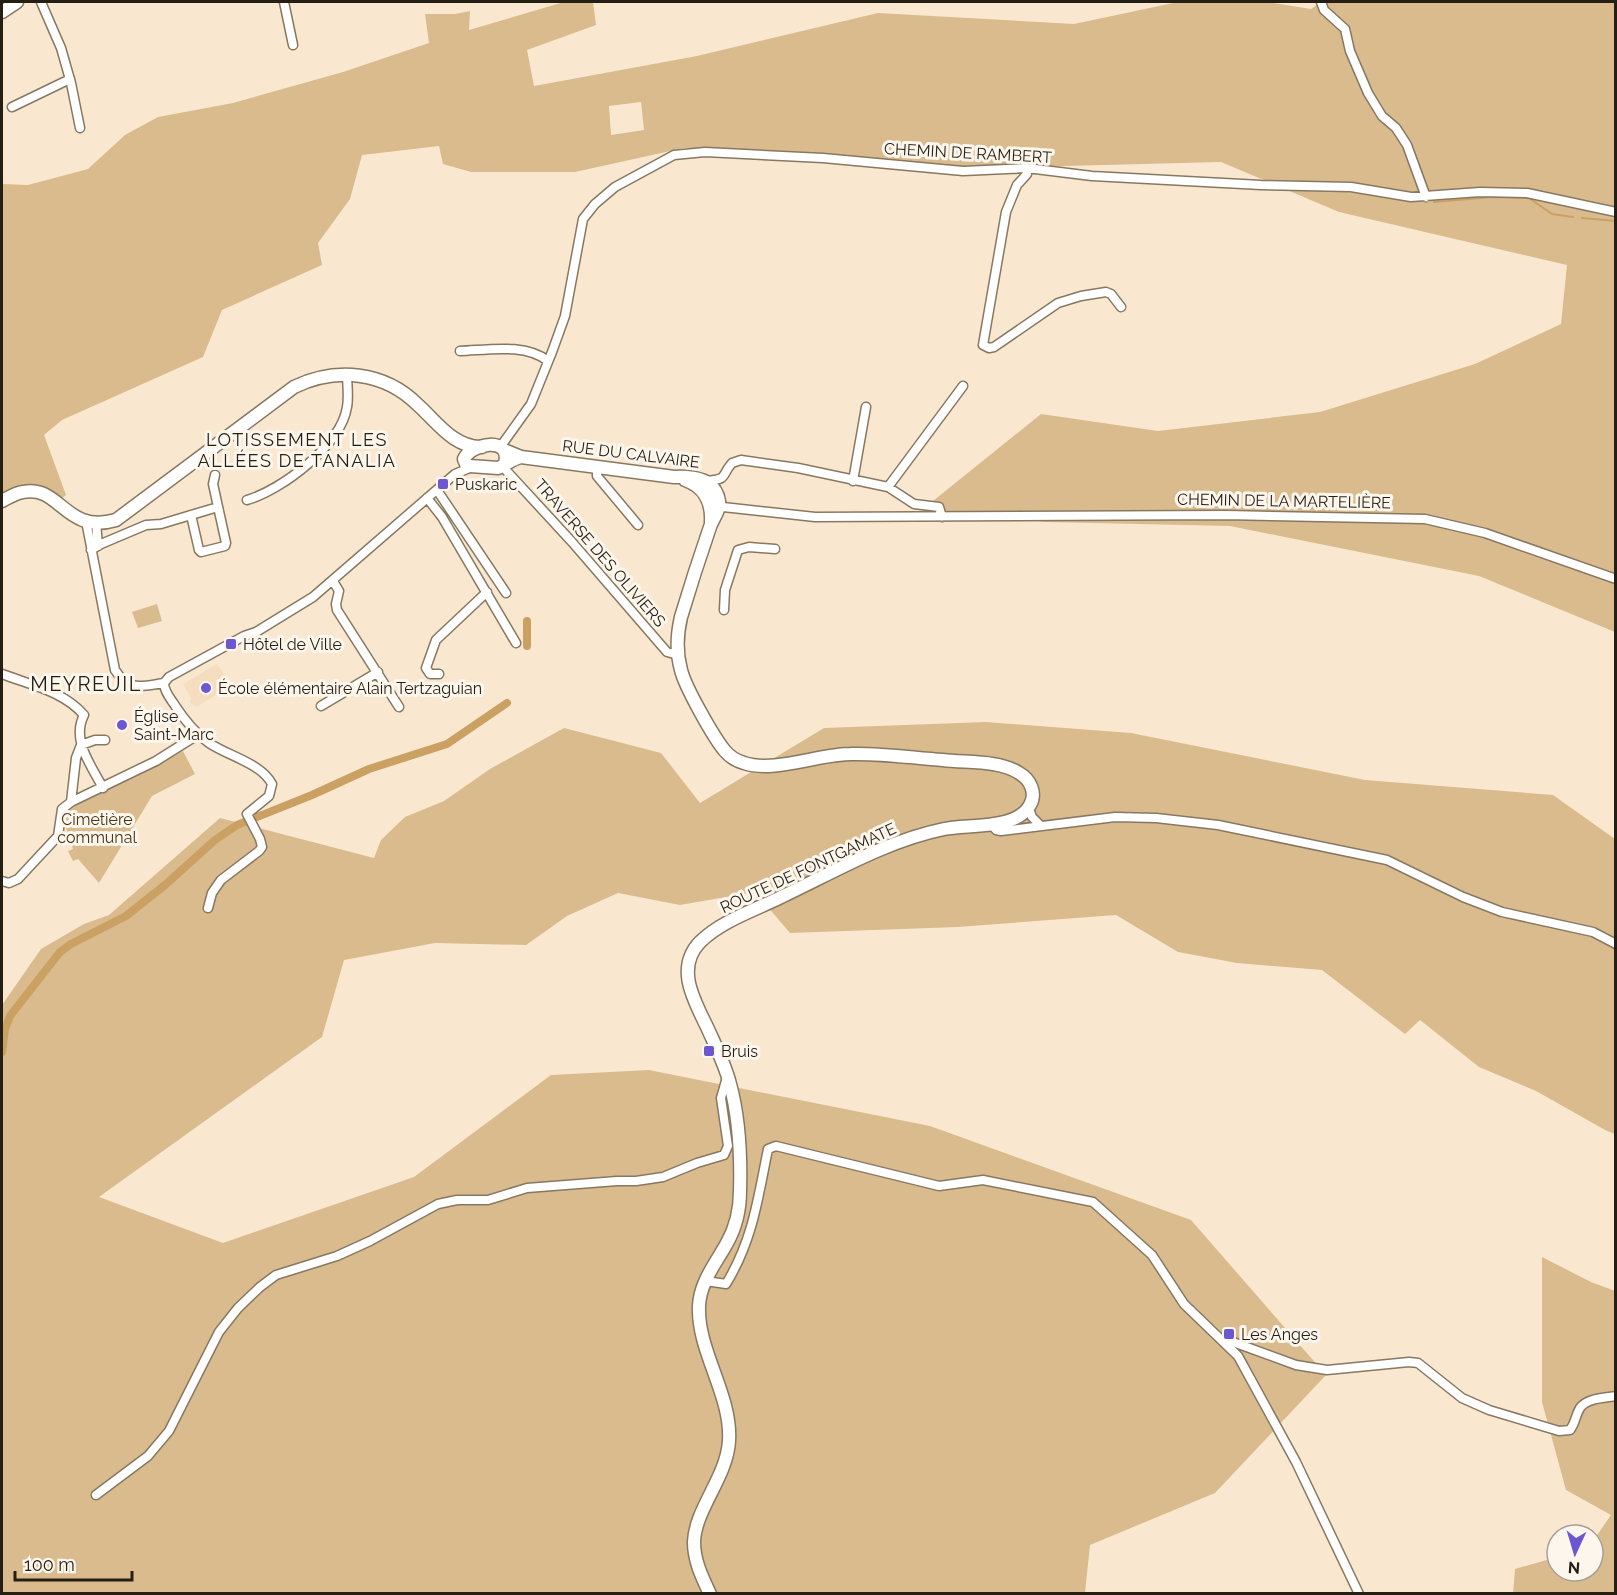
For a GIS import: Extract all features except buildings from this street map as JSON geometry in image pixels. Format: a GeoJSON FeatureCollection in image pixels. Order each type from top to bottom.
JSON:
{"type":"FeatureCollection","features":[{"type":"Feature","properties":{"kind":"street"},"geometry":{"type":"LineString","coordinates":[[2,12],[17,2]]}},
{"type":"Feature","properties":{"kind":"street"},"geometry":{"type":"LineString","coordinates":[[41,2],[61,48],[80,128]]}},
{"type":"Feature","properties":{"kind":"street"},"geometry":{"type":"LineString","coordinates":[[284,2],[293,45]]}},
{"type":"Feature","properties":{"kind":"street"},"geometry":{"type":"LineString","coordinates":[[1321,2],[1324,10],[1345,29],[1350,51],[1368,93],[1382,116],[1396,128],[1407,145],[1426,197]]}},
{"type":"Feature","properties":{"kind":"street"},"geometry":{"type":"LineString","coordinates":[[12,106],[70,79]]}},
{"type":"Feature","properties":{"kind":"street","name":"CHEMIN DE RAMBERT"},"geometry":{"type":"LineString","coordinates":[[503,448],[531,404],[565,316],[584,219],[595,204],[615,187],[674,154],[715,152],[824,158],[963,171],[1027,168],[1092,176],[1261,185],[1351,187],[1411,197],[1480,192],[1527,193],[1616,212]]}},
{"type":"Feature","properties":{"kind":"street"},"geometry":{"type":"LineString","coordinates":[[1027,168],[1027,174],[1017,185],[1006,212],[983,345],[989,348],[994,347],[1058,303],[1081,296],[1106,292],[1117,299],[1121,307]]}},
{"type":"Feature","properties":{"kind":"street"},"geometry":{"type":"LineString","coordinates":[[1009,169],[1017,185]]}},
{"type":"Feature","properties":{"kind":"street"},"geometry":{"type":"LineString","coordinates":[[460,351],[528,350],[540,354],[548,361]]}},
{"type":"Feature","properties":{"kind":"street"},"geometry":{"type":"LineString","coordinates":[[2,501],[24,491],[42,493],[78,519],[91,522],[116,520],[294,387],[325,375],[347,374],[370,377],[406,393],[446,432],[461,442],[482,447]]}},
{"type":"Feature","properties":{"kind":"street"},"geometry":{"type":"LineString","coordinates":[[247,500],[260,495],[294,474],[335,436],[347,407],[347,374]]}},
{"type":"Feature","properties":{"kind":"street"},"geometry":{"type":"LineString","coordinates":[[888,488],[963,386]]}},
{"type":"Feature","properties":{"kind":"street"},"geometry":{"type":"LineString","coordinates":[[853,481],[866,407]]}},
{"type":"Feature","properties":{"kind":"street"},"geometry":{"type":"LineString","coordinates":[[461,442],[467,461]]}},
{"type":"Feature","properties":{"kind":"street"},"geometry":{"type":"LineString","coordinates":[[91,522],[115,670],[123,680],[133,686],[149,687],[164,684],[169,677],[298,607],[333,581],[455,474],[467,461],[469,452],[494,445],[503,448],[507,457],[504,465]]}},
{"type":"Feature","properties":{"kind":"street","name":"RUE DU CALVAIRE"},"geometry":{"type":"LineString","coordinates":[[503,448],[521,457],[674,477],[692,477],[706,481],[714,488],[718,498],[714,505]]}},
{"type":"Feature","properties":{"kind":"street","name":"RUE DU CALVAIRE"},"geometry":{"type":"LineString","coordinates":[[467,461],[498,468],[521,457]]}},
{"type":"Feature","properties":{"kind":"street"},"geometry":{"type":"LineString","coordinates":[[706,481],[720,480],[732,463],[741,460],[798,468],[888,488],[914,504],[939,507],[942,515]]}},
{"type":"Feature","properties":{"kind":"street","name":"TRAVERSE DES OLIVIERS"},"geometry":{"type":"LineString","coordinates":[[504,465],[667,652],[678,655]]}},
{"type":"Feature","properties":{"kind":"street"},"geometry":{"type":"LineString","coordinates":[[597,467],[597,476],[638,525]]}},
{"type":"Feature","properties":{"kind":"street"},"geometry":{"type":"LineString","coordinates":[[191,515],[201,552],[223,547],[226,543],[213,484],[215,475]]}},
{"type":"Feature","properties":{"kind":"street"},"geometry":{"type":"LineString","coordinates":[[674,477],[694,484],[714,505],[711,524],[681,617],[678,655],[681,672],[704,717],[725,751],[736,760],[763,767],[853,754],[994,765],[1019,772],[1027,780],[1032,789],[1033,800],[1029,808],[1032,817],[1041,826]]}},
{"type":"Feature","properties":{"kind":"street"},"geometry":{"type":"LineString","coordinates":[[436,490],[506,593]]}},
{"type":"Feature","properties":{"kind":"street"},"geometry":{"type":"LineString","coordinates":[[427,498],[442,517],[516,643]]}},
{"type":"Feature","properties":{"kind":"street","name":"CHEMIN DE LA MARTELIÈRE"},"geometry":{"type":"LineString","coordinates":[[714,505],[814,517],[1226,514],[1425,519],[1485,533],[1616,579]]}},
{"type":"Feature","properties":{"kind":"street"},"geometry":{"type":"LineString","coordinates":[[94,548],[146,525],[161,524],[218,507]]}},
{"type":"Feature","properties":{"kind":"street"},"geometry":{"type":"LineString","coordinates":[[724,610],[725,590],[738,550],[749,547],[775,549]]}},
{"type":"Feature","properties":{"kind":"street"},"geometry":{"type":"LineString","coordinates":[[333,581],[339,591],[336,604],[338,610],[399,707]]}},
{"type":"Feature","properties":{"kind":"street"},"geometry":{"type":"LineString","coordinates":[[439,674],[430,674],[426,668],[436,640],[487,592]]}},
{"type":"Feature","properties":{"kind":"street"},"geometry":{"type":"LineString","coordinates":[[321,706],[378,672]]}},
{"type":"Feature","properties":{"kind":"street"},"geometry":{"type":"LineString","coordinates":[[2,674],[56,693],[73,703],[84,715],[79,724],[81,745],[76,758],[71,802]]}},
{"type":"Feature","properties":{"kind":"street"},"geometry":{"type":"LineString","coordinates":[[164,684],[165,690],[181,714],[199,734],[223,752],[256,768],[270,781],[272,788],[269,796],[249,811],[249,820],[262,847],[221,880],[208,908]]}},
{"type":"Feature","properties":{"kind":"street"},"geometry":{"type":"LineString","coordinates":[[2,881],[13,882],[58,836],[62,810],[71,802],[156,760],[199,734]]}},
{"type":"Feature","properties":{"kind":"street"},"geometry":{"type":"LineString","coordinates":[[81,745],[95,740],[105,740]]}},
{"type":"Feature","properties":{"kind":"street"},"geometry":{"type":"LineString","coordinates":[[81,745],[107,785]]}},
{"type":"Feature","properties":{"kind":"street","name":"ROUTE DE FONTGAMATE"},"geometry":{"type":"LineString","coordinates":[[710,1593],[700,1572],[694,1542],[697,1526],[726,1459],[729,1440],[728,1421],[700,1322],[699,1304],[706,1281],[736,1224],[740,1207],[739,1151],[728,1076],[687,981],[687,966],[692,953],[701,941],[730,922],[887,846],[950,828],[1011,821],[1022,816],[1029,808]]}},
{"type":"Feature","properties":{"kind":"street"},"geometry":{"type":"LineString","coordinates":[[991,824],[996,830],[1001,831],[1115,817],[1156,818],[1218,825],[1387,860],[1463,897],[1502,912],[1593,932],[1616,944]]}},
{"type":"Feature","properties":{"kind":"street"},"geometry":{"type":"LineString","coordinates":[[96,1495],[148,1456],[169,1431],[219,1332],[238,1308],[276,1275],[338,1256],[438,1204],[457,1200],[488,1200],[527,1188],[636,1181],[663,1177],[697,1163],[716,1159],[724,1155],[728,1146],[721,1098],[728,1076]]}},
{"type":"Feature","properties":{"kind":"street"},"geometry":{"type":"LineString","coordinates":[[706,1281],[726,1284],[740,1261],[754,1220],[768,1149],[776,1146],[939,1186],[983,1180],[1093,1202],[1152,1255],[1184,1304],[1238,1356],[1296,1462],[1359,1593]]}},
{"type":"Feature","properties":{"kind":"street"},"geometry":{"type":"LineString","coordinates":[[1227,1345],[1233,1342],[1296,1365],[1327,1370],[1409,1362],[1418,1364],[1462,1398],[1489,1410],[1559,1431],[1570,1430],[1576,1422],[1579,1410],[1586,1402],[1616,1396]]}},
{"type":"Feature","properties":{"kind":"shaded area","name":"École élémentaire Alain Tertzaguian"},"geometry":{"type":"Polygon","coordinates":[[[217,664],[231,685],[197,707],[190,703],[191,698],[183,684],[217,664]]]}},
{"type":"Feature","properties":{"kind":"green space"},"geometry":{"type":"Polygon","coordinates":[[[564,2],[593,2],[596,25],[527,50],[534,86],[697,56],[878,13],[1074,24],[1178,2],[1267,2],[1311,9],[1321,2],[1615,2],[1615,632],[1479,576],[1230,526],[1046,522],[923,509],[1041,414],[1158,431],[1320,412],[1475,364],[1561,324],[1567,265],[1339,212],[1221,162],[982,168],[729,148],[684,148],[575,172],[471,172],[443,164],[439,146],[362,155],[350,199],[318,243],[322,265],[222,310],[203,357],[62,420],[44,435],[66,495],[62,498],[45,488],[32,485],[2,496],[2,184],[28,185],[88,169],[125,135],[158,117],[233,103],[343,72],[429,43],[425,14],[455,14],[470,11],[469,30],[564,2]],[[641,102],[609,106],[611,135],[644,130],[641,102]]]}},
{"type":"Feature","properties":{"kind":"green space"},"geometry":{"type":"Polygon","coordinates":[[[157,604],[162,621],[138,628],[132,612],[157,604]]]}},
{"type":"Feature","properties":{"kind":"green space"},"geometry":{"type":"Polygon","coordinates":[[[986,722],[1131,733],[1365,780],[1553,795],[1615,839],[1615,1134],[1536,1091],[1479,1067],[1420,1020],[1405,1034],[1322,970],[1237,963],[1178,952],[1116,915],[958,927],[790,933],[755,892],[680,905],[618,893],[567,916],[526,945],[435,943],[344,960],[322,1037],[99,1197],[223,1243],[414,1177],[551,1075],[649,1070],[930,1126],[1191,1220],[1326,1375],[1215,1493],[1090,1545],[1085,1593],[2,1594],[2,1005],[41,949],[84,924],[109,915],[220,818],[374,858],[381,840],[405,817],[444,801],[490,769],[564,728],[661,753],[700,803],[824,728],[986,722]]]}},
{"type":"Feature","properties":{"kind":"green space","name":"Cimetière communal"},"geometry":{"type":"Polygon","coordinates":[[[183,751],[195,774],[152,796],[99,883],[78,859],[73,861],[68,851],[73,849],[64,822],[64,811],[183,751]]]}},
{"type":"Feature","properties":{"kind":"green space"},"geometry":{"type":"Polygon","coordinates":[[[1542,1257],[1591,1282],[1615,1291],[1615,1593],[1513,1594],[1515,1569],[1545,1560],[1545,1583],[1605,1583],[1605,1524],[1611,1515],[1566,1490],[1542,1402],[1542,1257]]]}},
{"type":"Feature","properties":{"kind":"waterway"},"geometry":{"type":"LineString","coordinates":[[1434,202],[1492,197],[1529,198],[1552,214],[1573,217]]}},
{"type":"Feature","properties":{"kind":"waterway"},"geometry":{"type":"LineString","coordinates":[[1582,218],[1616,221]]}},
{"type":"Feature","properties":{"kind":"waterway"},"geometry":{"type":"LineString","coordinates":[[527,621],[527,646]]}},
{"type":"Feature","properties":{"kind":"waterway"},"geometry":{"type":"LineString","coordinates":[[2,1052],[5,1029],[10,1016],[60,952],[126,916],[215,840],[237,825],[369,769],[447,744],[507,703]]}},
{"type":"Feature","properties":{"kind":"place","name":"Puskaric"},"geometry":{"type":"Point","coordinates":[443,484]}},
{"type":"Feature","properties":{"kind":"place","name":"Hôtel de Ville"},"geometry":{"type":"Point","coordinates":[231,644]}},
{"type":"Feature","properties":{"kind":"place","name":"École élémentaire Alain Tertzaguian"},"geometry":{"type":"Point","coordinates":[206,688]}},
{"type":"Feature","properties":{"kind":"place","name":"Église Saint-Marc"},"geometry":{"type":"Point","coordinates":[122,725]}},
{"type":"Feature","properties":{"kind":"place","name":"Bruis"},"geometry":{"type":"Point","coordinates":[709,1051]}},
{"type":"Feature","properties":{"kind":"place","name":"Les Anges"},"geometry":{"type":"Point","coordinates":[1229,1334]}},
{"type":"Feature","properties":{"kind":"district","name":"LOTISSEMENT LES ALLÉES DE TANALIA"},"geometry":{"type":"Point","coordinates":[297,449]}},
{"type":"Feature","properties":{"kind":"district","name":"MEYREUIL"},"geometry":{"type":"Point","coordinates":[86,684]}}]}
